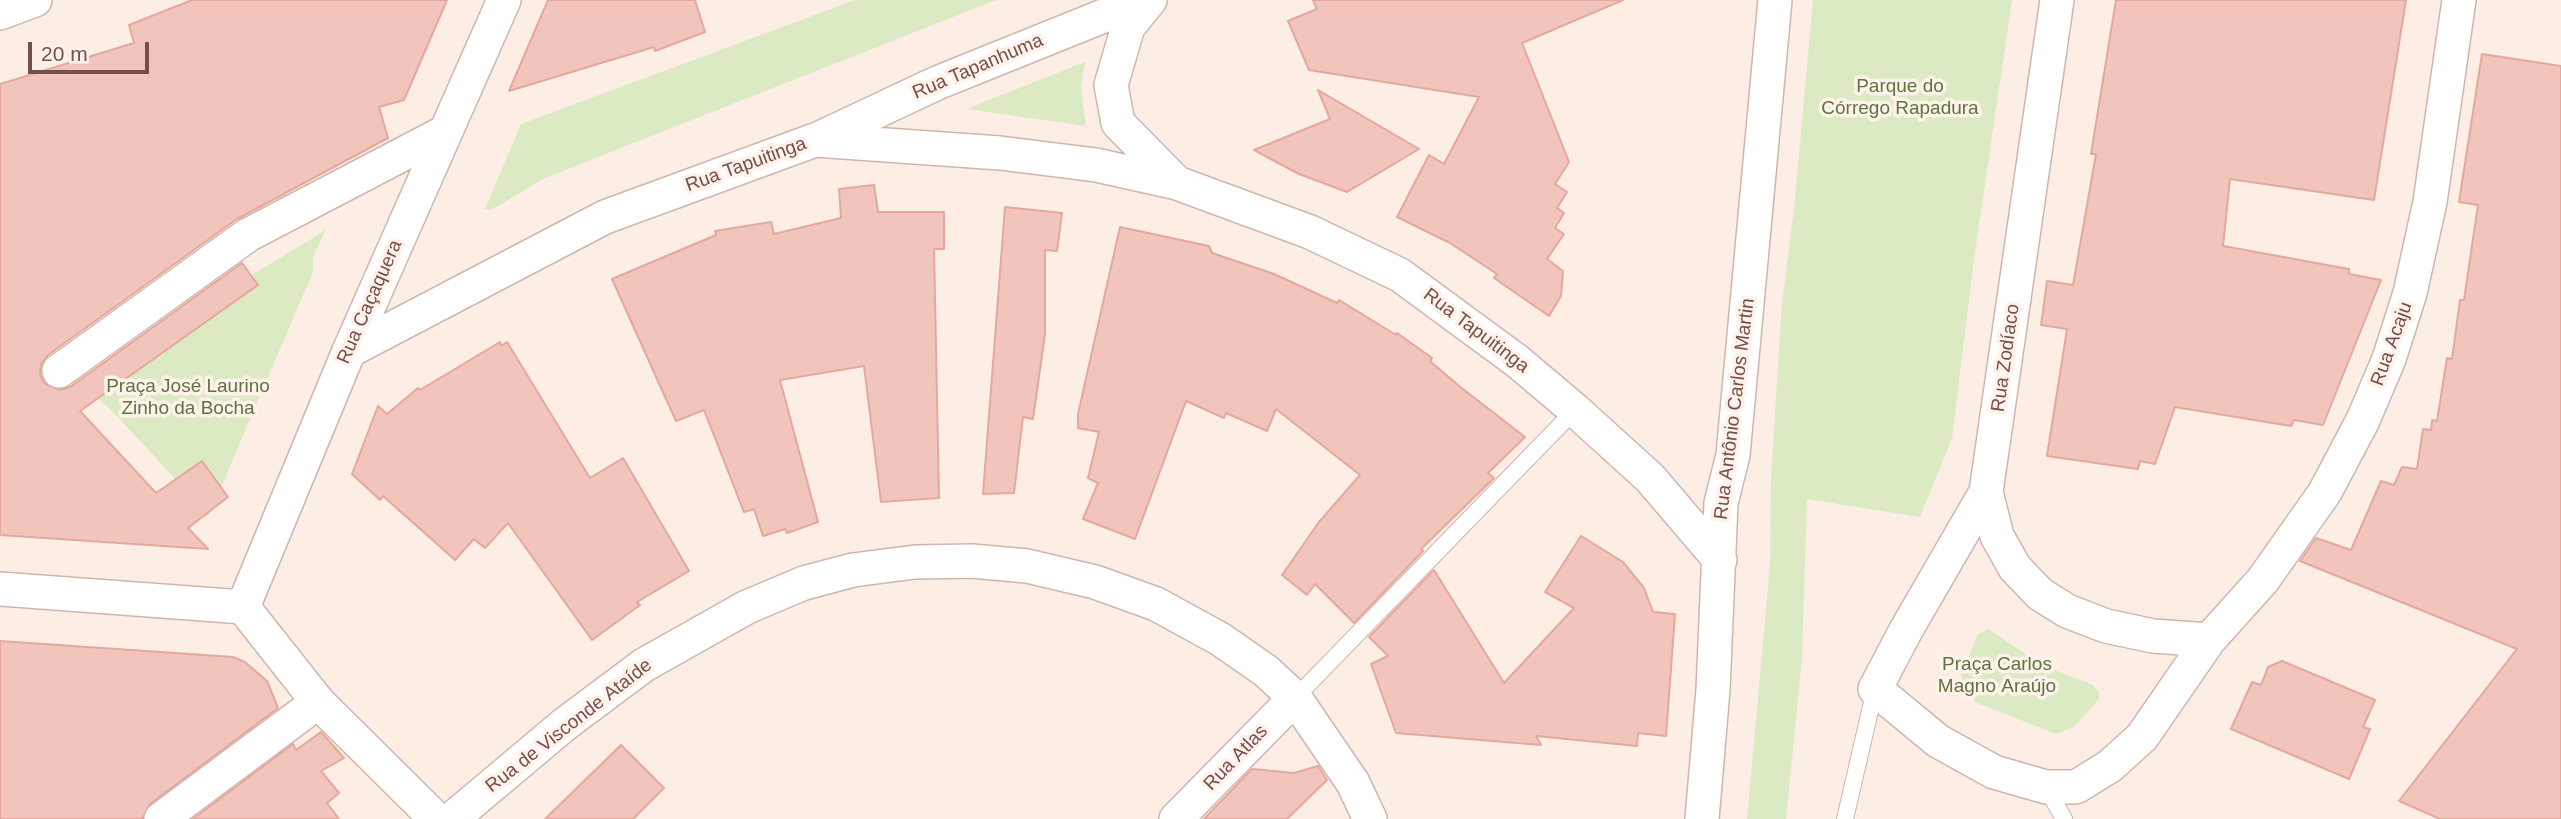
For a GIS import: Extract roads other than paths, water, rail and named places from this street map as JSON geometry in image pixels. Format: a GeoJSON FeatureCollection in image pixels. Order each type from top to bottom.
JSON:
{"type":"FeatureCollection","features":[{"type":"Feature","properties":{"kind":"street"},"geometry":{"type":"LineString","coordinates":[[0,13],[35,0]]}},
{"type":"Feature","properties":{"kind":"street","name":"Rua Caçaquera"},"geometry":{"type":"LineString","coordinates":[[243,607],[349,351],[504,0]]}},
{"type":"Feature","properties":{"kind":"street","name":"Rua Tapanhuma"},"geometry":{"type":"LineString","coordinates":[[816,140],[937,83],[1143,0]]}},
{"type":"Feature","properties":{"kind":"street","name":"Rua Tapuitinga"},"geometry":{"type":"LineString","coordinates":[[1150,0],[1128,27],[1111,85],[1118,123],[1177,183]]}},
{"type":"Feature","properties":{"kind":"street","name":"Rua Antônio Carlos Martin"},"geometry":{"type":"LineString","coordinates":[[1702,819],[1720,560],[1721,503],[1733,455],[1775,0]]}},
{"type":"Feature","properties":{"kind":"street","name":"Rua Zodíaco"},"geometry":{"type":"LineString","coordinates":[[1875,689],[1906,629],[1986,492],[2057,0]]}},
{"type":"Feature","properties":{"kind":"street","name":"Rua Acaju"},"geometry":{"type":"LineString","coordinates":[[1875,689],[1938,741],[1994,772],[2046,787],[2076,787],[2110,766],[2142,737],[2209,640],[2263,580],[2325,492],[2362,420],[2389,359],[2410,293],[2430,202],[2459,0]]}},
{"type":"Feature","properties":{"kind":"street"},"geometry":{"type":"LineString","coordinates":[[59,371],[248,236],[444,132]]}},
{"type":"Feature","properties":{"kind":"street","name":"Rua Tapuitinga"},"geometry":{"type":"LineString","coordinates":[[349,351],[605,217],[816,140],[1096,164],[1177,183],[1310,232],[1400,275],[1517,361],[1575,410],[1650,478],[1720,560]]}},
{"type":"Feature","properties":{"kind":"street"},"geometry":{"type":"LineString","coordinates":[[1986,492],[1997,536],[2015,568],[2040,594],[2067,611],[2106,626],[2153,636],[2209,640]]}},
{"type":"Feature","properties":{"kind":"street","name":"Rua de Visconde Ataíde"},"geometry":{"type":"LineString","coordinates":[[452,819],[565,724],[644,665],[747,607],[804,583],[853,569],[915,562],[972,561],[1027,566],[1095,582],[1156,604],[1220,639],[1266,671],[1295,698],[1353,783],[1370,819]]}},
{"type":"Feature","properties":{"kind":"street"},"geometry":{"type":"LineString","coordinates":[[0,589],[243,607],[318,702],[436,819]]}},
{"type":"Feature","properties":{"kind":"street","name":"Rua Atlas"},"geometry":{"type":"LineString","coordinates":[[1176,819],[1295,698]]}},
{"type":"Feature","properties":{"kind":"street"},"geometry":{"type":"LineString","coordinates":[[161,819],[318,702]]}},
{"type":"Feature","properties":{"kind":"lane"},"geometry":{"type":"LineString","coordinates":[[1295,698],[1575,410]]}},
{"type":"Feature","properties":{"kind":"lane"},"geometry":{"type":"LineString","coordinates":[[1845,819],[1875,689]]}},
{"type":"Feature","properties":{"kind":"lane"},"geometry":{"type":"LineString","coordinates":[[2046,787],[2064,819]]}},
{"type":"Feature","properties":{"kind":"park label","name":"Parque do Córrego Rapadura"},"geometry":{"type":"Point","coordinates":[1900,98]}},
{"type":"Feature","properties":{"kind":"park label","name":"Praça José Laurino Zinho da Bocha"},"geometry":{"type":"Point","coordinates":[188,398]}},
{"type":"Feature","properties":{"kind":"park label","name":"Praça Carlos Magno Araújo"},"geometry":{"type":"Point","coordinates":[1997,676]}}]}
